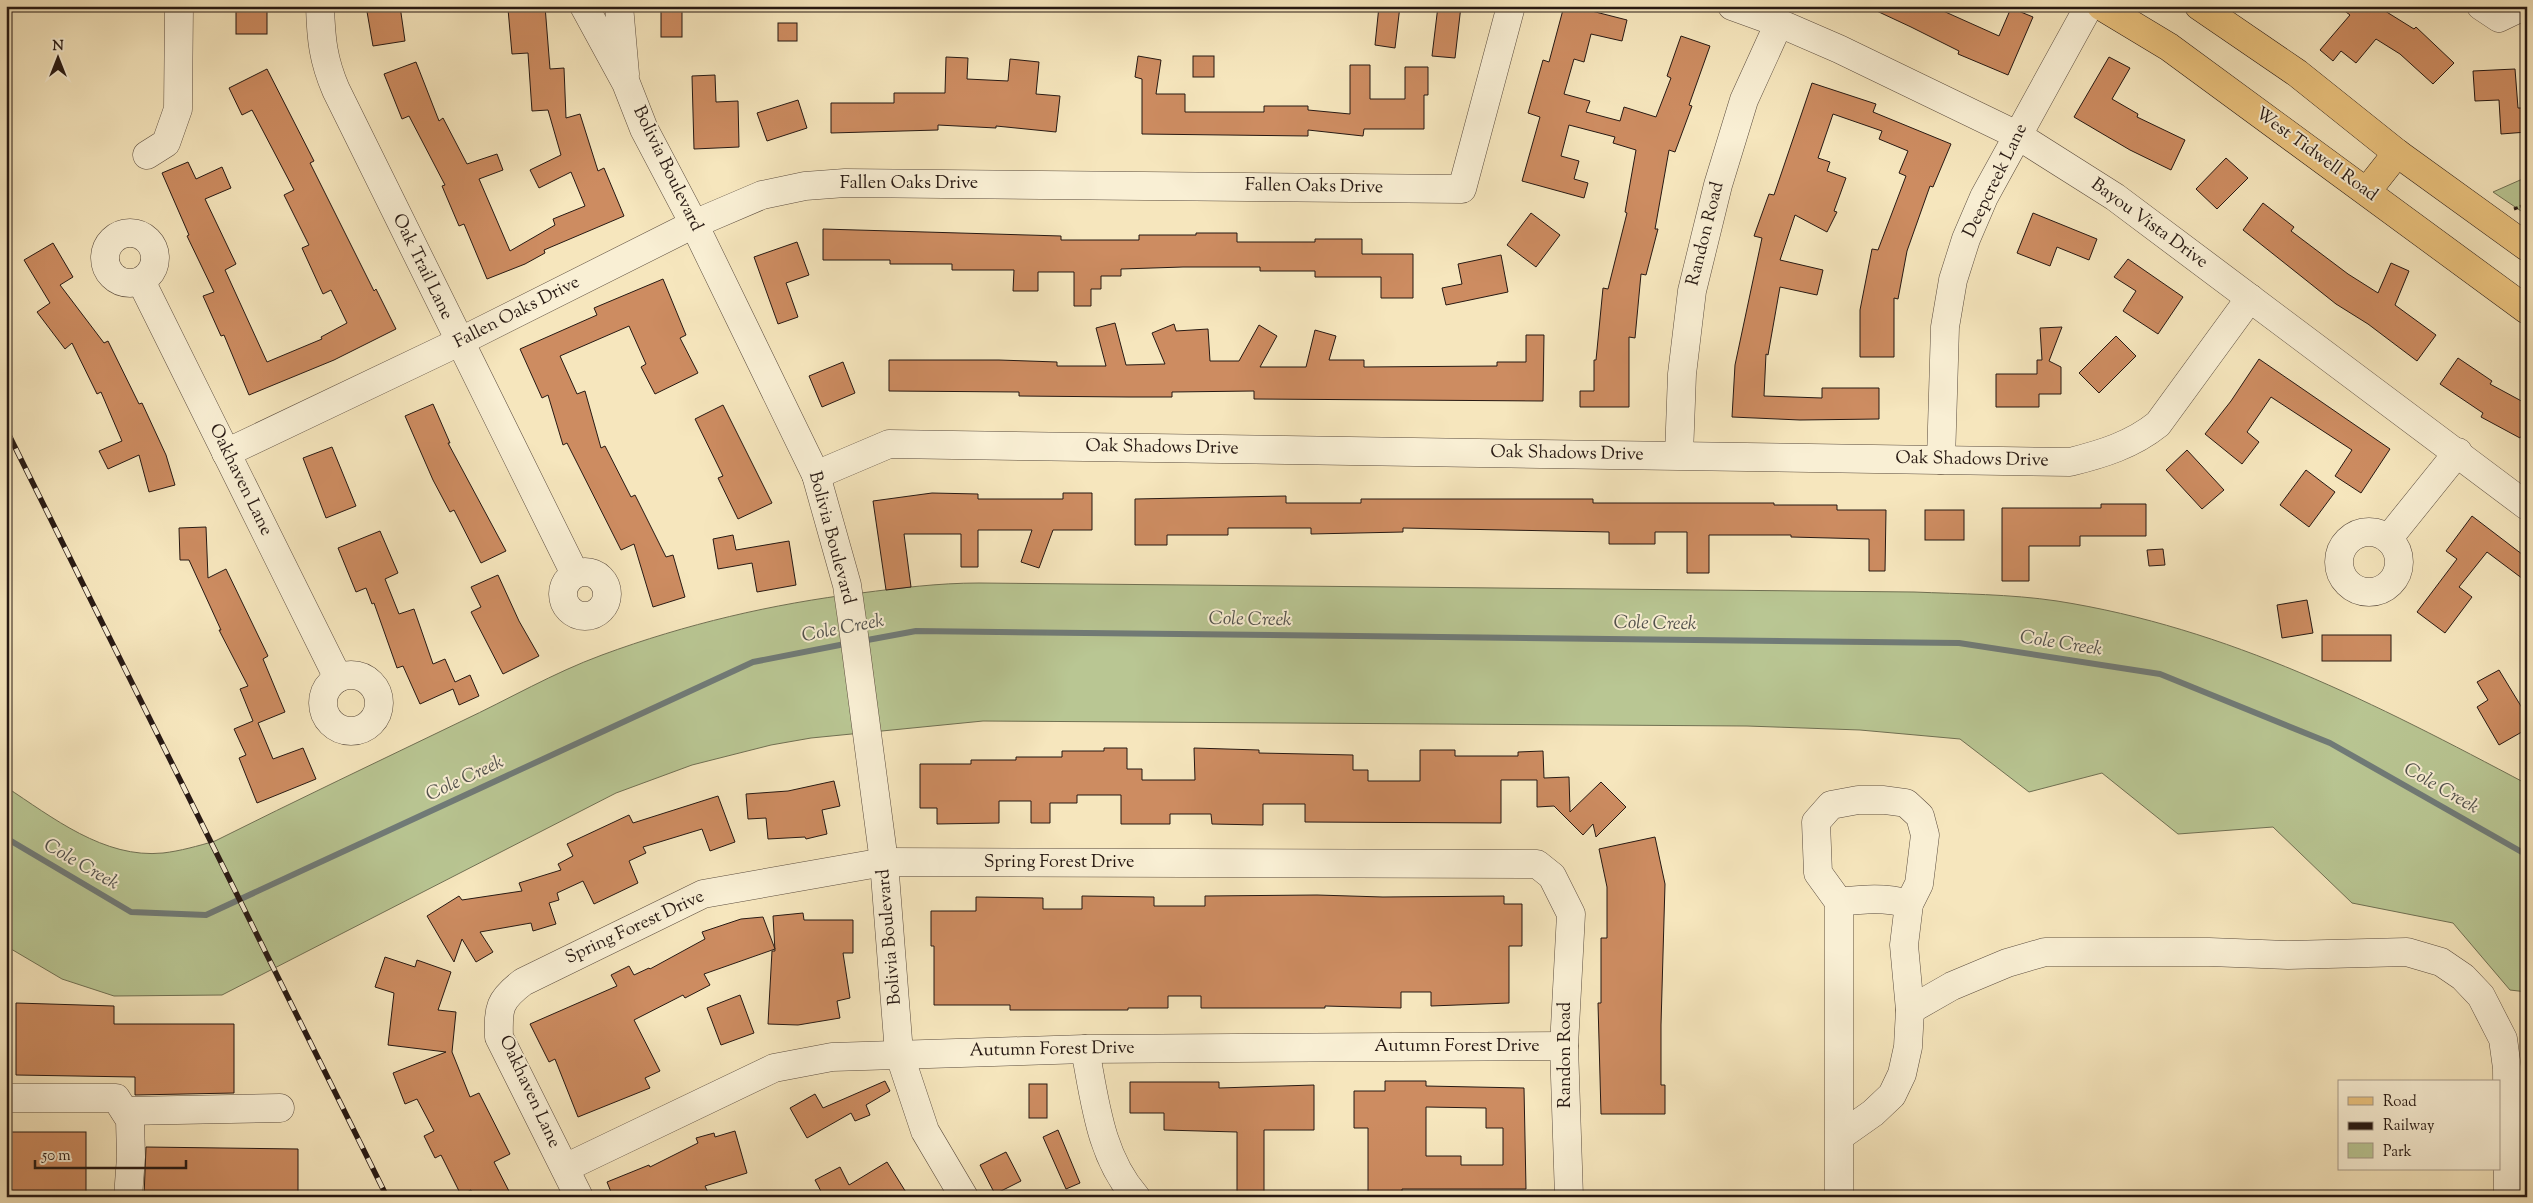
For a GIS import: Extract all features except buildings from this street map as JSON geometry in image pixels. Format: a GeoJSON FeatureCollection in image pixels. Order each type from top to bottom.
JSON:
{"type":"FeatureCollection","features":[{"type":"Feature","properties":{"kind":"main road","name":"West Tidwell Road"},"geometry":{"type":"LineString","coordinates":[[2101,6],[2169,47],[2527,310]]}},
{"type":"Feature","properties":{"kind":"main road"},"geometry":{"type":"LineString","coordinates":[[2199,6],[2297,73],[2397,153],[2527,247]]}},
{"type":"Feature","properties":{"kind":"main road"},"geometry":{"type":"LineString","coordinates":[[2367,191],[2397,153]]}},
{"type":"Feature","properties":{"kind":"street"},"geometry":{"type":"LineString","coordinates":[[147,155],[166,143],[178,109],[179,6]]}},
{"type":"Feature","properties":{"kind":"street","name":"Oak Trail Lane"},"geometry":{"type":"LineString","coordinates":[[320,6],[321,38],[326,66],[459,342],[575,574]]}},
{"type":"Feature","properties":{"kind":"street","name":"Bolivia Boulevard"},"geometry":{"type":"LineString","coordinates":[[584,6],[626,83],[644,129],[694,224],[816,476],[847,585],[884,862],[899,1053],[925,1132],[964,1197]]}},
{"type":"Feature","properties":{"kind":"street","name":"Bolivia Boulevard"},"geometry":{"type":"LineString","coordinates":[[620,6],[626,83]]}},
{"type":"Feature","properties":{"kind":"street","name":"Fallen Oaks Drive"},"geometry":{"type":"LineString","coordinates":[[226,453],[459,342],[694,224],[762,195],[804,186],[845,182],[1462,189],[1511,6]]}},
{"type":"Feature","properties":{"kind":"street","name":"Bayou Vista Drive"},"geometry":{"type":"LineString","coordinates":[[1732,6],[1839,48],[2017,135],[2115,197],[2458,452],[2527,506]]}},
{"type":"Feature","properties":{"kind":"street","name":"Deepcreek Lane"},"geometry":{"type":"LineString","coordinates":[[1941,460],[1945,327],[1953,280],[1966,239],[1984,197],[2089,6]]}},
{"type":"Feature","properties":{"kind":"street"},"geometry":{"type":"LineString","coordinates":[[2481,6],[2499,18],[2524,6]]}},
{"type":"Feature","properties":{"kind":"street","name":"Randon Road"},"geometry":{"type":"LineString","coordinates":[[1679,455],[1682,374],[1692,291],[1718,185],[1744,100],[1779,23]]}},
{"type":"Feature","properties":{"kind":"street","name":"Oakhaven Lane"},"geometry":{"type":"LineString","coordinates":[[141,281],[338,678]]}},
{"type":"Feature","properties":{"kind":"street","name":"Oak Shadows Drive"},"geometry":{"type":"LineString","coordinates":[[816,476],[889,444],[2070,462],[2104,453],[2140,438],[2158,424],[2250,298]]}},
{"type":"Feature","properties":{"kind":"street"},"geometry":{"type":"LineString","coordinates":[[2388,539],[2458,452]]}},
{"type":"Feature","properties":{"kind":"street"},"geometry":{"type":"LineString","coordinates":[[1839,1137],[1873,1113],[1892,1094],[1902,1074],[1908,1048],[1910,1010],[1904,945],[1909,904],[1919,884],[1926,835],[1920,816],[1906,803],[1884,800],[1858,800],[1831,805],[1816,822],[1818,873],[1839,902],[1839,1137],[1839,1197]]}},
{"type":"Feature","properties":{"kind":"street","name":"Spring Forest Drive"},"geometry":{"type":"LineString","coordinates":[[541,974],[703,894],[884,862],[1537,864],[1552,876],[1570,914]]}},
{"type":"Feature","properties":{"kind":"street"},"geometry":{"type":"LineString","coordinates":[[1839,902],[1872,898],[1894,900],[1909,904]]}},
{"type":"Feature","properties":{"kind":"street","name":"Randon Road"},"geometry":{"type":"LineString","coordinates":[[1568,1197],[1564,1046],[1570,914]]}},
{"type":"Feature","properties":{"kind":"street"},"geometry":{"type":"LineString","coordinates":[[1910,1010],[1952,986],[1998,966],[2045,952],[2210,952],[2288,955],[2407,952],[2440,962],[2463,977],[2481,996],[2503,1039],[2507,1068],[2508,1197]]}},
{"type":"Feature","properties":{"kind":"street","name":"Oakhaven Lane"},"geometry":{"type":"LineString","coordinates":[[541,974],[522,982],[507,994],[498,1012],[499,1037],[579,1197]]}},
{"type":"Feature","properties":{"kind":"street","name":"Autumn Forest Drive"},"geometry":{"type":"LineString","coordinates":[[565,1168],[774,1068],[832,1057],[899,1053],[1085,1049],[1564,1046]]}},
{"type":"Feature","properties":{"kind":"street"},"geometry":{"type":"LineString","coordinates":[[1085,1049],[1100,1129],[1122,1181],[1136,1197]]}},
{"type":"Feature","properties":{"kind":"street"},"geometry":{"type":"LineString","coordinates":[[6,1098],[116,1098],[130,1120],[131,1157],[128,1197]]}},
{"type":"Feature","properties":{"kind":"street"},"geometry":{"type":"LineString","coordinates":[[125,1111],[280,1108]]}},
{"type":"Feature","properties":{"kind":"green space"},"geometry":{"type":"Polygon","coordinates":[[[2527,177],[2527,215],[2493,192],[2527,177]]]}},
{"type":"Feature","properties":{"kind":"green space"},"geometry":{"type":"Polygon","coordinates":[[[979,583],[1914,592],[2021,597],[2057,601],[2120,613],[2182,630],[2300,673],[2414,725],[2527,784],[2527,992],[2510,990],[2453,923],[2352,903],[2273,827],[2178,834],[2102,773],[2029,792],[1960,739],[1860,730],[1747,726],[983,721],[811,738],[771,745],[692,765],[616,793],[222,995],[114,996],[62,979],[6,946],[6,787],[60,823],[100,843],[141,853],[163,853],[182,850],[215,841],[549,678],[584,662],[634,644],[730,616],[795,603],[905,588],[979,583]]]}},
{"type":"Feature","properties":{"kind":"waterway","name":"Cole Creek"},"geometry":{"type":"LineString","coordinates":[[862,641],[916,631],[1959,643],[2160,674],[2330,743],[2527,855]]}},
{"type":"Feature","properties":{"kind":"waterway","name":"Cole Creek"},"geometry":{"type":"LineString","coordinates":[[6,838],[131,912],[206,915],[753,662],[850,643]]}},
{"type":"Feature","properties":{"kind":"railway"},"geometry":{"type":"LineString","coordinates":[[6,429],[387,1197]]}}]}
